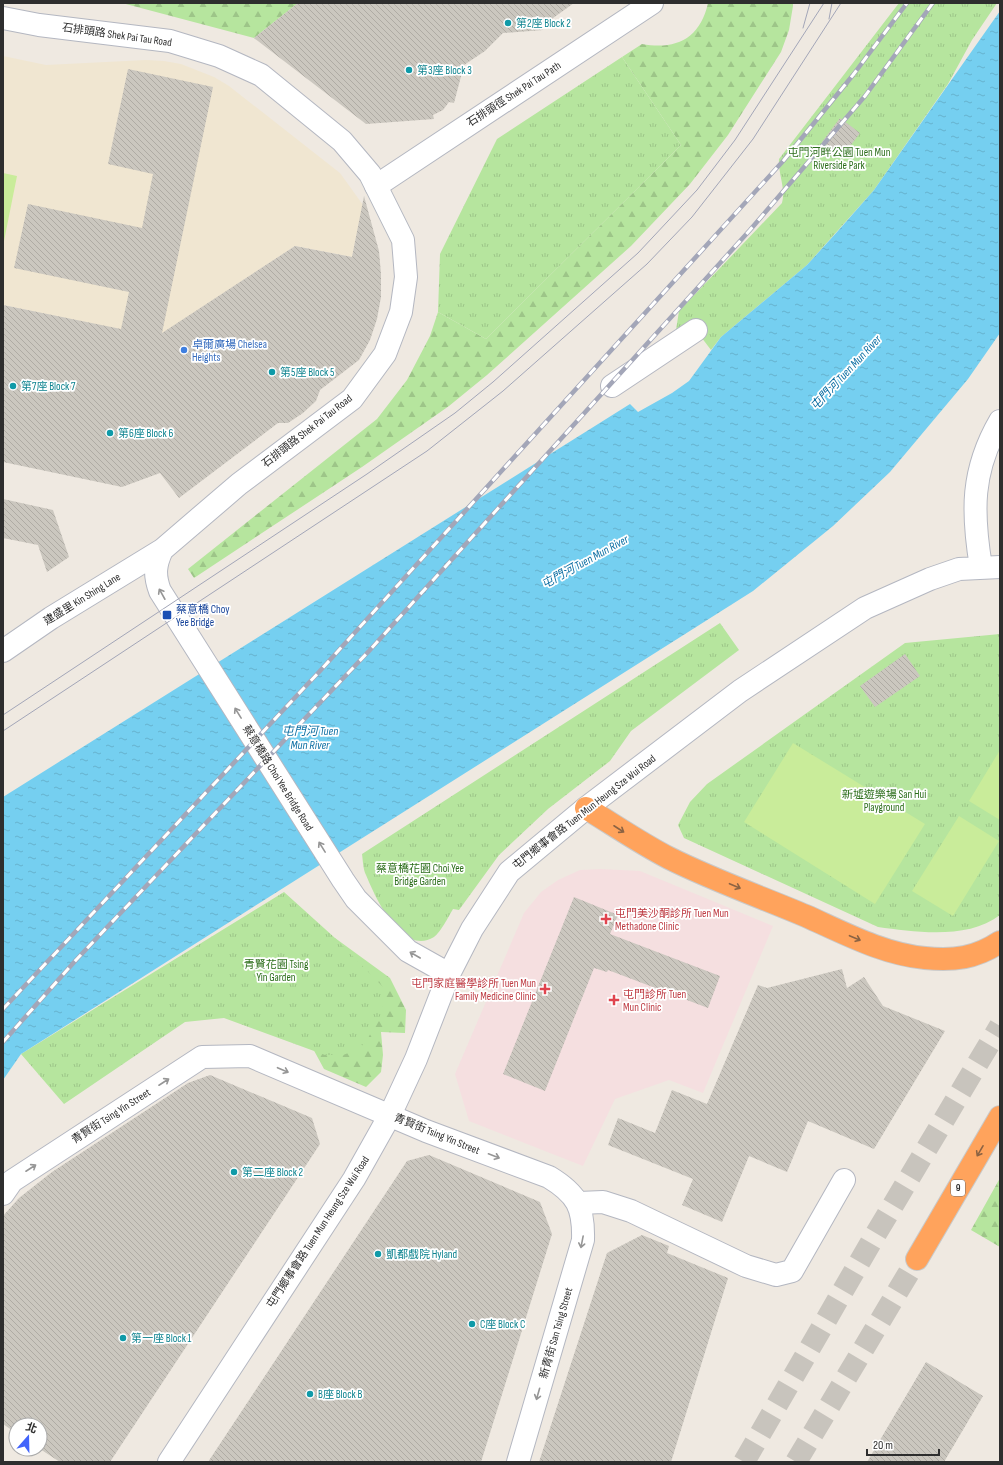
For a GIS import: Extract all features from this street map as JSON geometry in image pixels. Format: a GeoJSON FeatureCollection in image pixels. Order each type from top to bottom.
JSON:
{"type":"FeatureCollection","features":[{"type":"Feature","properties":{"kind":"highway"},"geometry":{"type":"LineString","coordinates":[[586,808],[635,839],[670,858],[882,949],[924,958],[955,959],[970,957],[985,951],[1000,942]]}},
{"type":"Feature","properties":{"kind":"highway","name":"9"},"geometry":{"type":"LineString","coordinates":[[917,1259],[1000,1117]]}},
{"type":"Feature","properties":{"kind":"street","name":"石排頭徑 Shek Pai Tau Path"},"geometry":{"type":"LineString","coordinates":[[376,186],[652,3]]}},
{"type":"Feature","properties":{"kind":"street","name":"石排頭路 Shek Pai Tau Road"},"geometry":{"type":"LineString","coordinates":[[3,18],[39,25],[170,41],[219,56],[261,75],[300,105],[342,141],[370,174],[403,240],[406,277],[401,312],[385,354],[352,398],[239,484],[162,550]]}},
{"type":"Feature","properties":{"kind":"street"},"geometry":{"type":"LineString","coordinates":[[612,386],[696,330]]}},
{"type":"Feature","properties":{"kind":"street"},"geometry":{"type":"LineString","coordinates":[[991,567],[974,516],[975,492],[980,465],[990,438],[1000,421]]}},
{"type":"Feature","properties":{"kind":"street","name":"建盛里 Kin Shing Lane"},"geometry":{"type":"LineString","coordinates":[[3,651],[51,618],[162,550]]}},
{"type":"Feature","properties":{"kind":"street","name":"蔡意橋路 Choi Yee Bridge Road"},"geometry":{"type":"LineString","coordinates":[[162,550],[157,561],[155,571],[156,581],[160,591],[343,880],[356,899],[408,951],[449,974]]}},
{"type":"Feature","properties":{"kind":"street","name":"屯門鄉事會路 Tuen Mun Heung Sze Wui Road"},"geometry":{"type":"LineString","coordinates":[[169,1462],[354,1179],[390,1115],[416,1059],[449,974],[472,929],[509,872],[586,808],[740,691],[865,608],[930,579],[959,569],[991,567]]}},
{"type":"Feature","properties":{"kind":"street","name":"青賢街 Tsing Yin Street"},"geometry":{"type":"LineString","coordinates":[[3,1194],[12,1181],[202,1057],[250,1056],[426,1131],[549,1177],[566,1187],[579,1204]]}},
{"type":"Feature","properties":{"kind":"street"},"geometry":{"type":"LineString","coordinates":[[579,1204],[603,1202],[632,1211],[746,1266],[776,1275],[792,1271],[844,1180]]}},
{"type":"Feature","properties":{"kind":"street","name":"新青街 San Tsing Street"},"geometry":{"type":"LineString","coordinates":[[518,1462],[583,1240],[584,1222],[579,1204]]}},
{"type":"Feature","properties":{"kind":"shaded area"},"geometry":{"type":"Polygon","coordinates":[[[3,56],[46,65],[146,60],[164,61],[181,64],[214,77],[229,86],[340,173],[363,205],[352,257],[295,246],[157,337],[3,305],[3,56]]]}},
{"type":"Feature","properties":{"kind":"shaded area","name":"屯門診所 Tuen Mun Clinic"},"geometry":{"type":"Polygon","coordinates":[[[601,869],[640,871],[773,926],[703,1093],[669,1080],[615,1099],[583,1166],[469,1121],[455,1074],[524,913],[541,892],[558,880],[580,870],[601,869]]]}},
{"type":"Feature","properties":{"kind":"green space"},"geometry":{"type":"Polygon","coordinates":[[[122,3],[298,3],[254,38],[122,3]]]}},
{"type":"Feature","properties":{"kind":"green space"},"geometry":{"type":"Polygon","coordinates":[[[708,3],[793,3],[793,6],[789,30],[781,52],[728,135],[690,184],[631,246],[487,375],[449,406],[362,467],[194,578],[188,569],[377,419],[407,380],[430,336],[438,312],[486,339],[681,145],[622,57],[642,44],[666,45],[685,39],[693,33],[699,25],[708,3]]]}},
{"type":"Feature","properties":{"kind":"green space","name":"屯門河畔公園 Tuen Mun Riverside Park"},"geometry":{"type":"Polygon","coordinates":[[[899,3],[997,3],[972,40],[948,84],[874,190],[807,265],[721,337],[711,350],[689,321],[676,330],[679,311],[782,203],[783,186],[779,159],[899,3]]]}},
{"type":"Feature","properties":{"kind":"green space"},"geometry":{"type":"Polygon","coordinates":[[[622,57],[681,145],[486,339],[438,312],[440,254],[497,139],[622,57]]]}},
{"type":"Feature","properties":{"kind":"green space"},"geometry":{"type":"Polygon","coordinates":[[[3,173],[17,176],[3,246],[3,173]]]}},
{"type":"Feature","properties":{"kind":"green space","name":"蔡意橋花園 Choi Yee Bridge Garden"},"geometry":{"type":"Polygon","coordinates":[[[720,623],[739,650],[631,731],[610,761],[548,809],[499,855],[459,910],[453,909],[442,928],[434,937],[422,941],[411,939],[391,922],[376,897],[365,873],[362,854],[720,623]]]}},
{"type":"Feature","properties":{"kind":"green space","name":"新墟遊樂場 San Hui Playground"},"geometry":{"type":"Polygon","coordinates":[[[1000,634],[1000,915],[987,923],[973,928],[957,931],[924,932],[878,927],[684,838],[678,825],[690,802],[707,784],[905,643],[1000,634]]]}},
{"type":"Feature","properties":{"kind":"green space"},"geometry":{"type":"Polygon","coordinates":[[[793,743],[925,824],[875,904],[744,822],[793,743]]]}},
{"type":"Feature","properties":{"kind":"green space"},"geometry":{"type":"Polygon","coordinates":[[[1000,750],[1000,820],[969,801],[1000,750]]]}},
{"type":"Feature","properties":{"kind":"green space"},"geometry":{"type":"Polygon","coordinates":[[[959,816],[999,841],[953,916],[912,891],[959,816]]]}},
{"type":"Feature","properties":{"kind":"green space","name":"青賢花園 Tsing Yin Garden"},"geometry":{"type":"Polygon","coordinates":[[[284,892],[335,938],[383,987],[385,999],[380,1016],[367,1040],[359,1049],[343,1055],[325,1055],[224,1018],[185,1022],[64,1104],[21,1054],[284,892]]]}},
{"type":"Feature","properties":{"kind":"green space"},"geometry":{"type":"Polygon","coordinates":[[[335,938],[390,978],[406,1010],[405,1033],[381,1032],[383,1055],[381,1072],[366,1087],[324,1069],[311,1045],[335,938]]]}},
{"type":"Feature","properties":{"kind":"green space"},"geometry":{"type":"Polygon","coordinates":[[[1000,1178],[1000,1247],[971,1230],[1000,1178]]]}},
{"type":"Feature","properties":{"kind":"water","name":"屯門河 Tuen Mun River"},"geometry":{"type":"Polygon","coordinates":[[[1000,11],[1000,333],[968,379],[890,472],[833,526],[753,591],[21,1054],[3,1080],[3,797],[630,404],[638,412],[672,393],[689,381],[721,337],[807,265],[874,190],[1000,11]]]}},
{"type":"Feature","properties":{"kind":"building"},"geometry":{"type":"Polygon","coordinates":[[[298,3],[574,3],[542,26],[543,30],[503,33],[485,51],[464,65],[454,103],[449,102],[443,110],[433,115],[434,119],[366,124],[254,38],[298,3]]]}},
{"type":"Feature","properties":{"kind":"building","name":"卓爾廣場 Chelsea Heights"},"geometry":{"type":"Polygon","coordinates":[[[128,69],[213,87],[162,333],[295,246],[352,257],[364,196],[379,251],[381,297],[377,319],[370,340],[359,360],[320,390],[316,401],[303,413],[288,423],[278,423],[179,498],[160,473],[122,487],[3,462],[3,305],[121,329],[129,292],[14,268],[28,204],[142,228],[153,174],[108,164],[128,69]]]}},
{"type":"Feature","properties":{"kind":"building"},"geometry":{"type":"Polygon","coordinates":[[[840,118],[860,133],[842,157],[822,142],[840,118]]]}},
{"type":"Feature","properties":{"kind":"building"},"geometry":{"type":"Polygon","coordinates":[[[3,499],[53,510],[69,557],[47,572],[38,545],[3,538],[3,499]]]}},
{"type":"Feature","properties":{"kind":"building"},"geometry":{"type":"Polygon","coordinates":[[[905,654],[920,676],[875,707],[860,686],[905,654]]]}},
{"type":"Feature","properties":{"kind":"building"},"geometry":{"type":"Polygon","coordinates":[[[574,897],[618,915],[610,934],[720,976],[708,1008],[608,970],[607,972],[594,968],[545,1091],[503,1074],[574,897]]]}},
{"type":"Feature","properties":{"kind":"building"},"geometry":{"type":"Polygon","coordinates":[[[842,969],[847,988],[864,977],[883,1006],[945,1031],[874,1149],[808,1121],[787,1172],[749,1156],[722,1222],[682,1205],[693,1179],[608,1145],[618,1118],[655,1133],[672,1090],[707,1104],[758,985],[767,988],[842,969]]]}},
{"type":"Feature","properties":{"kind":"building"},"geometry":{"type":"Polygon","coordinates":[[[210,1075],[312,1118],[320,1144],[110,1462],[60,1462],[48,1454],[48,1417],[8,1417],[8,1427],[3,1424],[3,1216],[19,1198],[52,1172],[188,1083],[210,1075]]]}},
{"type":"Feature","properties":{"kind":"building"},"geometry":{"type":"Polygon","coordinates":[[[429,1155],[540,1202],[552,1234],[481,1462],[208,1462],[407,1161],[429,1155]]]}},
{"type":"Feature","properties":{"kind":"building"},"geometry":{"type":"Polygon","coordinates":[[[642,1235],[669,1246],[667,1253],[728,1278],[671,1462],[539,1462],[607,1253],[642,1235]]]}},
{"type":"Feature","properties":{"kind":"building"},"geometry":{"type":"Polygon","coordinates":[[[926,1362],[983,1396],[944,1462],[867,1462],[926,1362]]]}},
{"type":"Feature","properties":{"kind":"tunnel"},"geometry":{"type":"LineString","coordinates":[[744,1462],[874,1237],[1000,1026]]}},
{"type":"Feature","properties":{"kind":"tunnel"},"geometry":{"type":"LineString","coordinates":[[796,1462],[917,1259]]}},
{"type":"Feature","properties":{"kind":"tram line"},"geometry":{"type":"LineString","coordinates":[[803,28],[810,3]]}},
{"type":"Feature","properties":{"kind":"tram line"},"geometry":{"type":"LineString","coordinates":[[3,715],[367,474],[455,413],[493,382],[638,253],[697,190],[735,140],[824,3]]}},
{"type":"Feature","properties":{"kind":"tram line"},"geometry":{"type":"LineString","coordinates":[[829,19],[832,3]]}},
{"type":"Feature","properties":{"kind":"tram line"},"geometry":{"type":"LineString","coordinates":[[3,731],[427,451],[503,391],[647,264],[692,217],[753,139],[841,3]]}},
{"type":"Feature","properties":{"kind":"railway"},"geometry":{"type":"LineString","coordinates":[[3,1009],[319,672],[784,160],[853,75],[907,3]]}},
{"type":"Feature","properties":{"kind":"railway"},"geometry":{"type":"LineString","coordinates":[[3,1042],[76,960],[369,651],[750,230],[865,96],[933,3]]}},
{"type":"Feature","properties":{"kind":"place","name":"第2座 Block 2"},"geometry":{"type":"Point","coordinates":[508,23]}},
{"type":"Feature","properties":{"kind":"place","name":"第3座 Block 3"},"geometry":{"type":"Point","coordinates":[409,70]}},
{"type":"Feature","properties":{"kind":"place","name":"卓爾廣場 Chelsea Heights"},"geometry":{"type":"Point","coordinates":[184,350]}},
{"type":"Feature","properties":{"kind":"place","name":"第5座 Block 5"},"geometry":{"type":"Point","coordinates":[272,372]}},
{"type":"Feature","properties":{"kind":"place","name":"第7座 Block 7"},"geometry":{"type":"Point","coordinates":[13,386]}},
{"type":"Feature","properties":{"kind":"place","name":"第6座 Block 6"},"geometry":{"type":"Point","coordinates":[110,433]}},
{"type":"Feature","properties":{"kind":"place","name":"蔡意橋 Choy Yee Bridge"},"geometry":{"type":"Point","coordinates":[167,615]}},
{"type":"Feature","properties":{"kind":"place","name":"屯門美沙酮診所 Tuen Mun Methadone Clinic"},"geometry":{"type":"Point","coordinates":[606,919]}},
{"type":"Feature","properties":{"kind":"place","name":"屯門家庭醫學診所 Tuen Mun Family Medicine Clinic"},"geometry":{"type":"Point","coordinates":[545,989]}},
{"type":"Feature","properties":{"kind":"place","name":"屯門診所 Tuen Mun Clinic"},"geometry":{"type":"Point","coordinates":[614,1000]}},
{"type":"Feature","properties":{"kind":"place","name":"第二座 Block 2"},"geometry":{"type":"Point","coordinates":[234,1172]}},
{"type":"Feature","properties":{"kind":"place","name":"凱都戲院 Hyland"},"geometry":{"type":"Point","coordinates":[378,1254]}},
{"type":"Feature","properties":{"kind":"place","name":"C座 Block C"},"geometry":{"type":"Point","coordinates":[472,1324]}},
{"type":"Feature","properties":{"kind":"place","name":"第一座 Block 1"},"geometry":{"type":"Point","coordinates":[123,1338]}},
{"type":"Feature","properties":{"kind":"place","name":"B座 Block B"},"geometry":{"type":"Point","coordinates":[310,1394]}}]}
